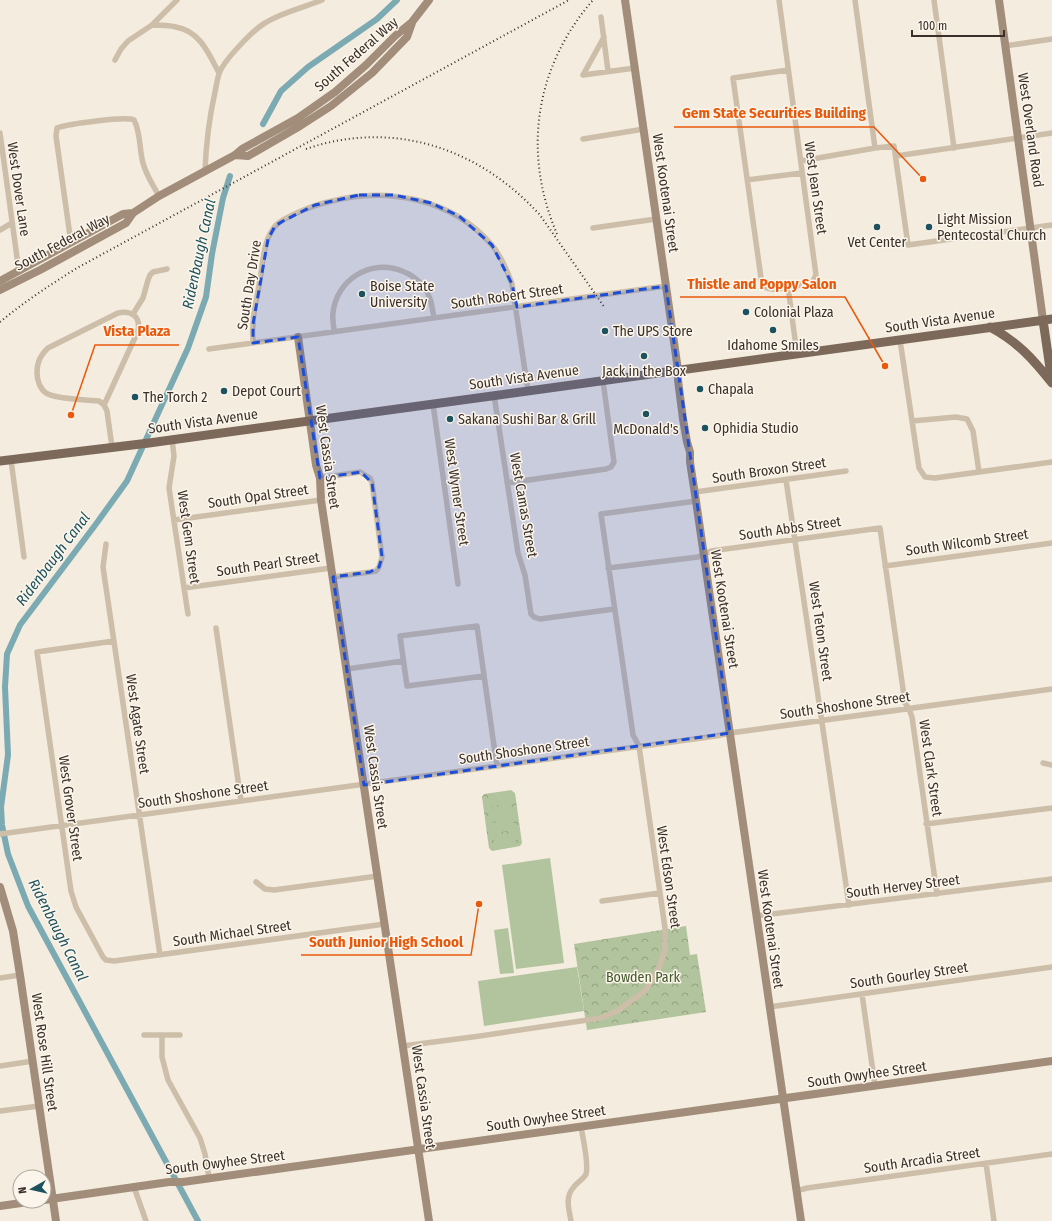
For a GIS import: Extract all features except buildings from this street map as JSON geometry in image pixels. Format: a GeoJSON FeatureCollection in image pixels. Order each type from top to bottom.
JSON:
{"type":"FeatureCollection","features":[{"type":"Feature","properties":{"kind":"main road","name":"South Vista Avenue"},"geometry":{"type":"LineString","coordinates":[[0,461],[172,440],[1048,320]]}},
{"type":"Feature","properties":{"kind":"main road","name":"West Overland Road"},"geometry":{"type":"LineString","coordinates":[[1048,320],[1052,383]]}},
{"type":"Feature","properties":{"kind":"main road"},"geometry":{"type":"LineString","coordinates":[[990,327],[1004,334],[1022,348],[1052,383]]}},
{"type":"Feature","properties":{"kind":"street"},"geometry":{"type":"LineString","coordinates":[[115,60],[121,49],[128,41],[152,25],[177,0]]}},
{"type":"Feature","properties":{"kind":"street"},"geometry":{"type":"LineString","coordinates":[[205,171],[207,136],[211,108],[219,73],[234,52],[250,34],[264,23],[322,0]]}},
{"type":"Feature","properties":{"kind":"street","name":"South Federal Way"},"geometry":{"type":"LineString","coordinates":[[0,290],[126,223],[133,213],[159,196],[235,155],[242,149],[298,118],[334,92],[366,65],[395,36],[412,22],[429,0]]}},
{"type":"Feature","properties":{"kind":"street","name":"West Kootenai Street"},"geometry":{"type":"LineString","coordinates":[[625,0],[678,370],[683,419],[690,452],[695,497],[801,1221]]}},
{"type":"Feature","properties":{"kind":"street","name":"West Jean Street"},"geometry":{"type":"LineString","coordinates":[[779,0],[816,275],[812,283],[788,287]]}},
{"type":"Feature","properties":{"kind":"street"},"geometry":{"type":"LineString","coordinates":[[855,0],[874,148]]}},
{"type":"Feature","properties":{"kind":"street"},"geometry":{"type":"LineString","coordinates":[[934,0],[954,148]]}},
{"type":"Feature","properties":{"kind":"street","name":"West Overland Road"},"geometry":{"type":"LineString","coordinates":[[999,0],[1030,228],[1048,320]]}},
{"type":"Feature","properties":{"kind":"street"},"geometry":{"type":"LineString","coordinates":[[601,17],[608,72]]}},
{"type":"Feature","properties":{"kind":"street"},"geometry":{"type":"LineString","coordinates":[[152,25],[176,26],[191,33],[200,41],[209,53],[219,73]]}},
{"type":"Feature","properties":{"kind":"street"},"geometry":{"type":"LineString","coordinates":[[604,37],[583,75],[635,68]]}},
{"type":"Feature","properties":{"kind":"street"},"geometry":{"type":"LineString","coordinates":[[1005,46],[1052,39]]}},
{"type":"Feature","properties":{"kind":"street"},"geometry":{"type":"LineString","coordinates":[[788,70],[733,78],[762,285],[772,290],[788,287],[797,354]]}},
{"type":"Feature","properties":{"kind":"street"},"geometry":{"type":"LineString","coordinates":[[71,243],[56,136],[57,128],[121,118],[134,120],[138,132],[142,162],[146,174],[159,196]]}},
{"type":"Feature","properties":{"kind":"street"},"geometry":{"type":"LineString","coordinates":[[583,139],[644,129]]}},
{"type":"Feature","properties":{"kind":"street","name":"West Dover Lane"},"geometry":{"type":"LineString","coordinates":[[0,133],[18,272]]}},
{"type":"Feature","properties":{"kind":"street"},"geometry":{"type":"LineString","coordinates":[[896,156],[1052,134]]}},
{"type":"Feature","properties":{"kind":"street"},"geometry":{"type":"LineString","coordinates":[[801,161],[874,148],[894,146],[908,245],[1052,225]]}},
{"type":"Feature","properties":{"kind":"street"},"geometry":{"type":"LineString","coordinates":[[747,180],[802,173]]}},
{"type":"Feature","properties":{"kind":"street","name":"South Day Drive"},"geometry":{"type":"LineString","coordinates":[[253,343],[253,324],[264,255],[268,239],[275,226],[315,205],[339,198],[376,194],[394,195],[431,203],[459,216],[482,234],[500,256],[507,269],[512,284],[528,391]]}},
{"type":"Feature","properties":{"kind":"street","name":"South Federal Way"},"geometry":{"type":"LineString","coordinates":[[0,281],[123,214],[133,213]]}},
{"type":"Feature","properties":{"kind":"street"},"geometry":{"type":"LineString","coordinates":[[593,228],[656,219]]}},
{"type":"Feature","properties":{"kind":"street"},"geometry":{"type":"LineString","coordinates":[[0,230],[12,223]]}},
{"type":"Feature","properties":{"kind":"street"},"geometry":{"type":"LineString","coordinates":[[334,332],[332,314],[336,297],[346,282],[360,272],[377,267],[394,268],[410,274],[423,286],[432,302],[434,318]]}},
{"type":"Feature","properties":{"kind":"street"},"geometry":{"type":"LineString","coordinates":[[133,314],[143,298],[150,275],[153,272],[167,269]]}},
{"type":"Feature","properties":{"kind":"street","name":"South Robert Street"},"geometry":{"type":"LineString","coordinates":[[209,349],[666,286]]}},
{"type":"Feature","properties":{"kind":"street"},"geometry":{"type":"LineString","coordinates":[[104,404],[56,397],[46,393],[40,386],[37,377],[37,365],[42,354],[48,348],[118,313],[128,312],[133,314],[138,321],[138,331],[104,404],[107,411],[112,447]]}},
{"type":"Feature","properties":{"kind":"street","name":"West Cassia Street"},"geometry":{"type":"LineString","coordinates":[[298,337],[429,1221]]}},
{"type":"Feature","properties":{"kind":"street"},"geometry":{"type":"LineString","coordinates":[[900,340],[919,468],[925,477],[930,479],[1052,462]]}},
{"type":"Feature","properties":{"kind":"street"},"geometry":{"type":"LineString","coordinates":[[507,483],[606,470],[611,467],[614,462],[603,380]]}},
{"type":"Feature","properties":{"kind":"street","name":"West Camas Street"},"geometry":{"type":"LineString","coordinates":[[494,395],[518,553],[525,576],[530,610],[534,617],[540,619],[614,609]]}},
{"type":"Feature","properties":{"kind":"street","name":"West Wymer Street"},"geometry":{"type":"LineString","coordinates":[[433,404],[458,584]]}},
{"type":"Feature","properties":{"kind":"street"},"geometry":{"type":"LineString","coordinates":[[912,421],[956,417],[967,419],[973,431],[979,472]]}},
{"type":"Feature","properties":{"kind":"street","name":"West Gem Street"},"geometry":{"type":"LineString","coordinates":[[172,440],[174,456],[169,488],[188,614]]}},
{"type":"Feature","properties":{"kind":"street"},"geometry":{"type":"LineString","coordinates":[[11,460],[24,557]]}},
{"type":"Feature","properties":{"kind":"street","name":"South Broxon Street"},"geometry":{"type":"LineString","coordinates":[[601,514],[786,480],[846,471]]}},
{"type":"Feature","properties":{"kind":"street"},"geometry":{"type":"LineString","coordinates":[[320,478],[360,472],[370,478],[382,557],[379,567],[376,570],[333,577]]}},
{"type":"Feature","properties":{"kind":"street","name":"West Teton Street"},"geometry":{"type":"LineString","coordinates":[[786,480],[849,904]]}},
{"type":"Feature","properties":{"kind":"street","name":"South Opal Street"},"geometry":{"type":"LineString","coordinates":[[174,520],[321,500]]}},
{"type":"Feature","properties":{"kind":"street","name":"West Edson Street"},"geometry":{"type":"LineString","coordinates":[[403,1046],[601,1018],[617,1011],[645,991],[658,970],[665,950],[665,928],[639,746],[633,735],[601,514]]}},
{"type":"Feature","properties":{"kind":"street","name":"South Abbs Street"},"geometry":{"type":"LineString","coordinates":[[608,568],[698,557],[711,551],[880,528]]}},
{"type":"Feature","properties":{"kind":"street","name":"West Clark Street"},"geometry":{"type":"LineString","coordinates":[[880,528],[905,703],[909,708],[912,717],[937,894]]}},
{"type":"Feature","properties":{"kind":"street","name":"South Wilcomb Street"},"geometry":{"type":"LineString","coordinates":[[885,566],[1052,543]]}},
{"type":"Feature","properties":{"kind":"street","name":"West Agate Street"},"geometry":{"type":"LineString","coordinates":[[106,544],[103,567],[160,955]]}},
{"type":"Feature","properties":{"kind":"street","name":"South Pearl Street"},"geometry":{"type":"LineString","coordinates":[[184,588],[332,568]]}},
{"type":"Feature","properties":{"kind":"street"},"geometry":{"type":"LineString","coordinates":[[484,676],[407,686],[400,636],[477,626],[497,766]]}},
{"type":"Feature","properties":{"kind":"street"},"geometry":{"type":"LineString","coordinates":[[216,628],[241,801]]}},
{"type":"Feature","properties":{"kind":"street","name":"West Grover Street"},"geometry":{"type":"LineString","coordinates":[[106,960],[100,954],[76,907],[71,891],[36,652],[114,641]]}},
{"type":"Feature","properties":{"kind":"street"},"geometry":{"type":"LineString","coordinates":[[347,669],[404,661]]}},
{"type":"Feature","properties":{"kind":"street","name":"South Shoshone Street"},"geometry":{"type":"LineString","coordinates":[[0,834],[1052,689]]}},
{"type":"Feature","properties":{"kind":"street"},"geometry":{"type":"LineString","coordinates":[[1043,763],[1052,765]]}},
{"type":"Feature","properties":{"kind":"street"},"geometry":{"type":"LineString","coordinates":[[926,824],[1052,808]]}},
{"type":"Feature","properties":{"kind":"street"},"geometry":{"type":"LineString","coordinates":[[256,882],[265,889],[274,890],[378,876]]}},
{"type":"Feature","properties":{"kind":"street","name":"South Hervey Street"},"geometry":{"type":"LineString","coordinates":[[756,916],[1052,879]]}},
{"type":"Feature","properties":{"kind":"street","name":"West Rose Hill Street"},"geometry":{"type":"LineString","coordinates":[[1,891],[13,931],[56,1221]]}},
{"type":"Feature","properties":{"kind":"street"},"geometry":{"type":"LineString","coordinates":[[602,901],[660,893]]}},
{"type":"Feature","properties":{"kind":"street","name":"South Michael Street"},"geometry":{"type":"LineString","coordinates":[[106,960],[114,961],[385,924]]}},
{"type":"Feature","properties":{"kind":"street","name":"South Gourley Street"},"geometry":{"type":"LineString","coordinates":[[769,1007],[1052,967]]}},
{"type":"Feature","properties":{"kind":"street"},"geometry":{"type":"LineString","coordinates":[[0,978],[20,975]]}},
{"type":"Feature","properties":{"kind":"street"},"geometry":{"type":"LineString","coordinates":[[862,994],[875,1086]]}},
{"type":"Feature","properties":{"kind":"street"},"geometry":{"type":"LineString","coordinates":[[144,1035],[180,1035]]}},
{"type":"Feature","properties":{"kind":"street"},"geometry":{"type":"LineString","coordinates":[[162,1035],[162,1057],[168,1080],[200,1138],[205,1154],[209,1178]]}},
{"type":"Feature","properties":{"kind":"street"},"geometry":{"type":"LineString","coordinates":[[0,1066],[33,1061]]}},
{"type":"Feature","properties":{"kind":"street","name":"South Owyhee Street"},"geometry":{"type":"LineString","coordinates":[[53,1198],[169,1182],[183,1182],[1052,1061]]}},
{"type":"Feature","properties":{"kind":"street"},"geometry":{"type":"LineString","coordinates":[[0,1111],[39,1106]]}},
{"type":"Feature","properties":{"kind":"street"},"geometry":{"type":"LineString","coordinates":[[571,1221],[568,1200],[569,1194],[573,1187],[582,1180],[586,1174],[587,1167],[581,1127]]}},
{"type":"Feature","properties":{"kind":"street","name":"South Arcadia Street"},"geometry":{"type":"LineString","coordinates":[[796,1190],[1052,1154]]}},
{"type":"Feature","properties":{"kind":"street"},"geometry":{"type":"LineString","coordinates":[[986,1163],[994,1221]]}},
{"type":"Feature","properties":{"kind":"street"},"geometry":{"type":"LineString","coordinates":[[134,1187],[146,1221]]}},
{"type":"Feature","properties":{"kind":"street"},"geometry":{"type":"LineString","coordinates":[[0,1206],[12,1204]]}},
{"type":"Feature","properties":{"kind":"highlighted area"},"geometry":{"type":"Polygon","coordinates":[[[359,195],[394,195],[431,203],[459,216],[492,245],[512,284],[517,307],[666,286],[730,733],[364,785],[333,577],[370,572],[379,567],[382,557],[372,483],[361,472],[320,478],[298,337],[253,343],[253,324],[268,239],[275,226],[283,221],[315,205],[359,195]]]}},
{"type":"Feature","properties":{"kind":"green space"},"geometry":{"type":"Polygon","coordinates":[[[511,790],[515,793],[522,843],[520,846],[492,851],[489,848],[482,797],[484,794],[511,790]]]}},
{"type":"Feature","properties":{"kind":"green space"},"geometry":{"type":"Polygon","coordinates":[[[509,793],[511,803],[489,807],[488,797],[509,793]]]}},
{"type":"Feature","properties":{"kind":"green space"},"geometry":{"type":"Polygon","coordinates":[[[511,807],[513,817],[491,820],[490,810],[511,807]]]}},
{"type":"Feature","properties":{"kind":"green space"},"geometry":{"type":"Polygon","coordinates":[[[513,820],[515,830],[493,833],[491,823],[513,820]]]}},
{"type":"Feature","properties":{"kind":"green space"},"geometry":{"type":"Polygon","coordinates":[[[515,833],[516,843],[495,846],[493,836],[515,833]]]}},
{"type":"Feature","properties":{"kind":"green space"},"geometry":{"type":"Polygon","coordinates":[[[550,858],[564,963],[516,969],[502,865],[550,858]]]}},
{"type":"Feature","properties":{"kind":"green space","name":"Bowden Park"},"geometry":{"type":"Polygon","coordinates":[[[686,926],[690,955],[697,954],[706,1012],[587,1030],[574,944],[686,926]]]}},
{"type":"Feature","properties":{"kind":"green space"},"geometry":{"type":"Polygon","coordinates":[[[508,928],[514,973],[500,974],[494,930],[508,928]]]}},
{"type":"Feature","properties":{"kind":"green space"},"geometry":{"type":"Polygon","coordinates":[[[577,967],[584,1011],[484,1026],[478,981],[577,967]]]}},
{"type":"Feature","properties":{"kind":"waterway","name":"Ridenbaugh Canal"},"geometry":{"type":"LineString","coordinates":[[263,124],[281,91],[308,67],[377,19],[397,0]]}},
{"type":"Feature","properties":{"kind":"waterway","name":"Ridenbaugh Canal"},"geometry":{"type":"LineString","coordinates":[[198,1221],[28,906],[8,854],[2,825],[1,807],[8,755],[5,687],[7,654],[20,625],[127,481],[188,348],[206,297],[212,254],[223,198],[230,176]]}},
{"type":"Feature","properties":{"kind":"railway"},"geometry":{"type":"LineString","coordinates":[[0,322],[37,294],[77,268],[569,0]]}},
{"type":"Feature","properties":{"kind":"railway"},"geometry":{"type":"LineString","coordinates":[[557,234],[546,203],[540,172],[538,142],[540,111],[547,82],[558,53],[573,26],[593,0]]}},
{"type":"Feature","properties":{"kind":"railway"},"geometry":{"type":"LineString","coordinates":[[306,149],[339,140],[371,137],[402,139],[433,146],[462,157],[490,172],[516,192],[540,215],[605,308]]}},
{"type":"Feature","properties":{"kind":"place","name":"Gem State Securities Building"},"geometry":{"type":"Point","coordinates":[923,179]}},
{"type":"Feature","properties":{"kind":"place","name":"Vet Center"},"geometry":{"type":"Point","coordinates":[877,227]}},
{"type":"Feature","properties":{"kind":"place","name":"Light Mission Pentecostal Church"},"geometry":{"type":"Point","coordinates":[929,227]}},
{"type":"Feature","properties":{"kind":"place","name":"Boise State University"},"geometry":{"type":"Point","coordinates":[362,294]}},
{"type":"Feature","properties":{"kind":"place","name":"Colonial Plaza"},"geometry":{"type":"Point","coordinates":[746,312]}},
{"type":"Feature","properties":{"kind":"place","name":"Idahome Smiles"},"geometry":{"type":"Point","coordinates":[773,330]}},
{"type":"Feature","properties":{"kind":"place","name":"The UPS Store"},"geometry":{"type":"Point","coordinates":[605,331]}},
{"type":"Feature","properties":{"kind":"place","name":"Jack in the Box"},"geometry":{"type":"Point","coordinates":[644,356]}},
{"type":"Feature","properties":{"kind":"place","name":"Thistle and Poppy Salon"},"geometry":{"type":"Point","coordinates":[885,366]}},
{"type":"Feature","properties":{"kind":"place","name":"Chapala"},"geometry":{"type":"Point","coordinates":[700,389]}},
{"type":"Feature","properties":{"kind":"place","name":"Depot Court"},"geometry":{"type":"Point","coordinates":[224,391]}},
{"type":"Feature","properties":{"kind":"place","name":"The Torch 2"},"geometry":{"type":"Point","coordinates":[135,397]}},
{"type":"Feature","properties":{"kind":"place","name":"McDonald's"},"geometry":{"type":"Point","coordinates":[646,414]}},
{"type":"Feature","properties":{"kind":"place","name":"Vista Plaza"},"geometry":{"type":"Point","coordinates":[71,415]}},
{"type":"Feature","properties":{"kind":"place","name":"Sakana Sushi Bar & Grill"},"geometry":{"type":"Point","coordinates":[450,419]}},
{"type":"Feature","properties":{"kind":"place","name":"Ophidia Studio"},"geometry":{"type":"Point","coordinates":[705,428]}},
{"type":"Feature","properties":{"kind":"place","name":"South Junior High School"},"geometry":{"type":"Point","coordinates":[479,904]}}]}
